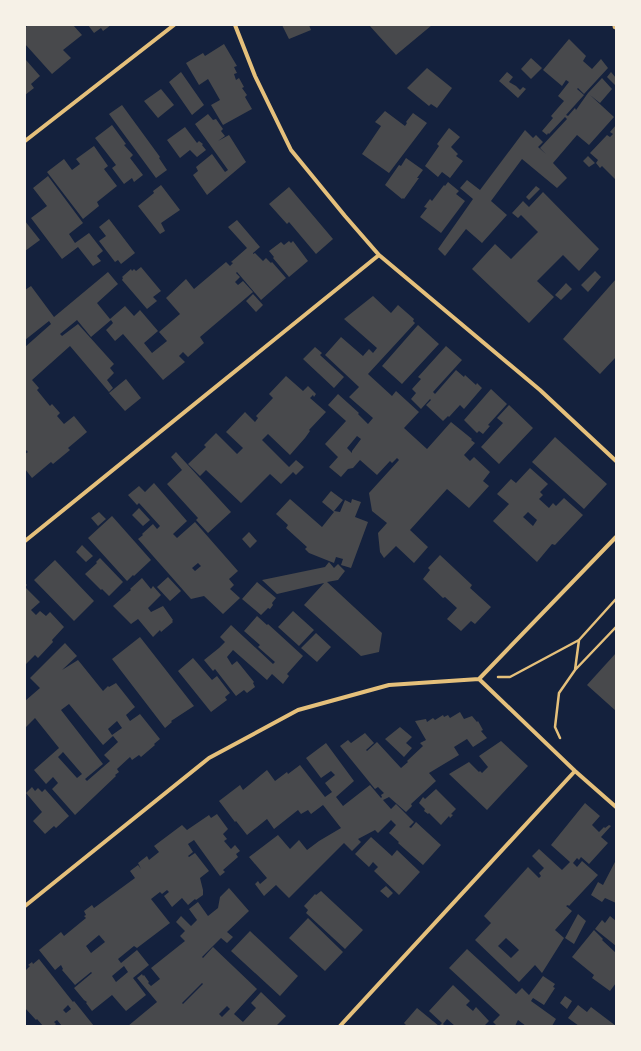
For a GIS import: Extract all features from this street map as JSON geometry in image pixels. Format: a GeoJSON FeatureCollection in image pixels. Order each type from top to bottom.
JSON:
{"type":"FeatureCollection","features":[{"type":"Feature","properties":{"kind":"street"},"geometry":{"type":"LineString","coordinates":[[25,141],[174,25]]}},
{"type":"Feature","properties":{"kind":"street"},"geometry":{"type":"LineString","coordinates":[[235,25],[255,76],[292,150],[345,216],[379,254],[540,390],[616,462]]}},
{"type":"Feature","properties":{"kind":"street"},"geometry":{"type":"LineString","coordinates":[[25,541],[379,254]]}},
{"type":"Feature","properties":{"kind":"street"},"geometry":{"type":"LineString","coordinates":[[25,906],[209,758],[298,710],[389,685],[479,679],[616,537]]}},
{"type":"Feature","properties":{"kind":"street"},"geometry":{"type":"LineString","coordinates":[[479,679],[575,771],[616,807]]}},
{"type":"Feature","properties":{"kind":"street"},"geometry":{"type":"LineString","coordinates":[[340,1026],[575,771]]}},
{"type":"Feature","properties":{"kind":"path"},"geometry":{"type":"LineString","coordinates":[[479,679],[510,677],[579,640],[616,599]]}},
{"type":"Feature","properties":{"kind":"path"},"geometry":{"type":"LineString","coordinates":[[561,739],[555,727],[560,693],[574,670],[616,627]]}},
{"type":"Feature","properties":{"kind":"path"},"geometry":{"type":"LineString","coordinates":[[574,670],[579,640]]}},
{"type":"Feature","properties":{"kind":"building"},"geometry":{"type":"Polygon","coordinates":[[[28,25],[73,25],[82,35],[63,50],[71,58],[52,74],[25,44],[25,28],[28,25]]]}},
{"type":"Feature","properties":{"kind":"building"},"geometry":{"type":"Polygon","coordinates":[[[88,25],[111,25],[103,31],[101,28],[94,33],[88,25]]]}},
{"type":"Feature","properties":{"kind":"building"},"geometry":{"type":"Polygon","coordinates":[[[282,25],[309,25],[311,30],[289,39],[282,25]]]}},
{"type":"Feature","properties":{"kind":"building"},"geometry":{"type":"Polygon","coordinates":[[[369,25],[432,25],[396,55],[369,25]]]}},
{"type":"Feature","properties":{"kind":"building"},"geometry":{"type":"Polygon","coordinates":[[[569,39],[586,56],[583,61],[592,69],[601,59],[608,68],[584,94],[578,88],[577,89],[584,95],[566,115],[568,116],[575,108],[576,110],[588,93],[602,78],[612,89],[600,103],[590,95],[614,117],[589,145],[577,135],[553,163],[567,178],[557,188],[522,159],[491,201],[507,215],[482,243],[466,229],[445,256],[438,249],[473,199],[460,188],[467,180],[480,190],[525,130],[533,138],[536,135],[543,142],[538,147],[546,154],[540,148],[567,119],[565,117],[547,135],[542,131],[553,118],[551,116],[564,101],[558,96],[569,82],[566,80],[562,86],[543,70],[569,39]]]}},
{"type":"Feature","properties":{"kind":"building"},"geometry":{"type":"Polygon","coordinates":[[[224,44],[237,66],[234,67],[237,73],[234,74],[236,80],[239,78],[244,87],[242,88],[247,95],[245,97],[252,109],[223,125],[211,105],[220,100],[208,79],[199,85],[186,63],[203,53],[205,56],[224,44]]]}},
{"type":"Feature","properties":{"kind":"building"},"geometry":{"type":"Polygon","coordinates":[[[531,58],[542,68],[531,79],[521,69],[531,58]]]}},
{"type":"Feature","properties":{"kind":"building"},"geometry":{"type":"Polygon","coordinates":[[[26,60],[40,76],[31,84],[34,88],[25,95],[25,61],[26,60]]]}},
{"type":"Feature","properties":{"kind":"building"},"geometry":{"type":"Polygon","coordinates":[[[427,68],[452,88],[437,108],[431,104],[429,106],[407,88],[427,68]]]}},
{"type":"Feature","properties":{"kind":"building"},"geometry":{"type":"Polygon","coordinates":[[[181,72],[204,105],[192,115],[169,82],[181,72]]]}},
{"type":"Feature","properties":{"kind":"building"},"geometry":{"type":"Polygon","coordinates":[[[507,72],[513,77],[509,82],[520,90],[523,87],[526,89],[518,98],[499,81],[507,72]]]}},
{"type":"Feature","properties":{"kind":"building"},"geometry":{"type":"Polygon","coordinates":[[[611,72],[616,78],[616,86],[607,77],[611,72]]]}},
{"type":"Feature","properties":{"kind":"building"},"geometry":{"type":"Polygon","coordinates":[[[161,89],[174,105],[158,118],[144,101],[161,89]]]}},
{"type":"Feature","properties":{"kind":"building"},"geometry":{"type":"Polygon","coordinates":[[[122,105],[160,157],[159,158],[167,170],[156,178],[109,114],[122,105]]]}},
{"type":"Feature","properties":{"kind":"building"},"geometry":{"type":"Polygon","coordinates":[[[385,111],[405,126],[407,123],[406,122],[413,113],[427,123],[389,173],[362,154],[381,126],[375,122],[385,111]]]}},
{"type":"Feature","properties":{"kind":"building"},"geometry":{"type":"Polygon","coordinates":[[[208,114],[213,120],[216,119],[223,129],[221,131],[225,136],[218,141],[229,135],[246,162],[207,195],[193,175],[198,171],[196,167],[212,154],[225,172],[228,170],[195,124],[208,114]]]}},
{"type":"Feature","properties":{"kind":"building"},"geometry":{"type":"Polygon","coordinates":[[[112,125],[126,144],[124,145],[133,155],[130,158],[143,175],[134,182],[132,178],[124,184],[112,168],[116,165],[95,138],[112,125]]]}},
{"type":"Feature","properties":{"kind":"building"},"geometry":{"type":"Polygon","coordinates":[[[616,125],[616,180],[602,166],[600,168],[596,163],[598,160],[590,153],[607,135],[610,137],[613,134],[610,132],[616,125]]]}},
{"type":"Feature","properties":{"kind":"building"},"geometry":{"type":"Polygon","coordinates":[[[185,127],[197,143],[199,141],[203,144],[202,145],[206,150],[197,157],[190,150],[180,158],[167,140],[185,127]]]}},
{"type":"Feature","properties":{"kind":"building"},"geometry":{"type":"Polygon","coordinates":[[[449,128],[460,137],[451,147],[458,154],[456,156],[463,161],[450,178],[442,172],[438,177],[425,166],[439,146],[437,144],[449,128]]]}},
{"type":"Feature","properties":{"kind":"building"},"geometry":{"type":"Polygon","coordinates":[[[94,146],[108,166],[104,169],[117,186],[97,202],[99,206],[83,219],[47,172],[64,159],[72,170],[80,164],[76,159],[94,146]]]}},
{"type":"Feature","properties":{"kind":"building"},"geometry":{"type":"Polygon","coordinates":[[[588,156],[595,163],[589,167],[583,161],[588,156]]]}},
{"type":"Feature","properties":{"kind":"building"},"geometry":{"type":"Polygon","coordinates":[[[406,158],[423,170],[404,199],[402,199],[385,185],[399,165],[401,166],[406,158]]]}},
{"type":"Feature","properties":{"kind":"building"},"geometry":{"type":"Polygon","coordinates":[[[48,176],[83,223],[69,234],[75,243],[89,233],[103,251],[97,256],[101,261],[93,266],[78,247],[62,259],[31,218],[47,206],[33,188],[48,176]]]}},
{"type":"Feature","properties":{"kind":"building"},"geometry":{"type":"Polygon","coordinates":[[[448,182],[459,191],[456,194],[465,201],[441,233],[420,217],[427,208],[424,207],[430,199],[432,201],[448,182]]]}},
{"type":"Feature","properties":{"kind":"building"},"geometry":{"type":"Polygon","coordinates":[[[161,185],[180,210],[161,223],[165,231],[160,234],[138,206],[161,185]]]}},
{"type":"Feature","properties":{"kind":"building"},"geometry":{"type":"Polygon","coordinates":[[[536,186],[540,189],[529,200],[526,197],[536,186]]]}},
{"type":"Feature","properties":{"kind":"building"},"geometry":{"type":"Polygon","coordinates":[[[289,187],[333,239],[316,254],[289,222],[287,224],[269,204],[289,187]]]}},
{"type":"Feature","properties":{"kind":"building"},"geometry":{"type":"Polygon","coordinates":[[[543,192],[599,249],[579,271],[563,255],[537,281],[554,297],[529,323],[472,269],[495,244],[511,259],[538,232],[521,215],[518,218],[512,213],[523,201],[529,207],[543,192]]]}},
{"type":"Feature","properties":{"kind":"building"},"geometry":{"type":"Polygon","coordinates":[[[109,219],[135,253],[121,264],[118,260],[115,262],[99,241],[106,236],[99,227],[109,219]]]}},
{"type":"Feature","properties":{"kind":"building"},"geometry":{"type":"Polygon","coordinates":[[[237,220],[260,247],[253,254],[255,253],[263,261],[266,258],[271,263],[272,262],[286,278],[261,300],[237,272],[236,273],[240,277],[235,282],[238,285],[243,281],[253,292],[200,337],[204,343],[188,357],[183,352],[179,356],[185,362],[163,380],[123,334],[115,341],[106,330],[113,323],[111,320],[91,337],[77,320],[60,334],[62,336],[78,324],[114,364],[110,368],[114,373],[107,380],[113,388],[109,392],[70,346],[32,380],[39,388],[37,390],[50,406],[52,404],[60,413],[57,416],[64,424],[74,416],[87,432],[68,448],[70,450],[53,464],[51,462],[32,478],[25,469],[25,454],[28,452],[25,449],[25,347],[51,324],[49,321],[25,340],[25,290],[31,286],[54,317],[108,272],[118,284],[97,303],[110,319],[125,306],[134,316],[140,310],[158,331],[144,343],[152,353],[167,341],[159,332],[180,314],[166,298],[186,279],[194,289],[226,262],[230,266],[233,263],[231,262],[247,248],[228,227],[237,220]]]}},
{"type":"Feature","properties":{"kind":"building"},"geometry":{"type":"Polygon","coordinates":[[[25,221],[40,240],[25,251],[25,221]]]}},
{"type":"Feature","properties":{"kind":"building"},"geometry":{"type":"Polygon","coordinates":[[[289,241],[291,243],[293,241],[308,261],[289,277],[269,251],[281,242],[284,245],[289,241]]]}},
{"type":"Feature","properties":{"kind":"building"},"geometry":{"type":"Polygon","coordinates":[[[141,267],[161,291],[153,297],[157,301],[147,309],[122,280],[122,277],[131,269],[132,271],[134,269],[136,271],[141,267]]]}},
{"type":"Feature","properties":{"kind":"building"},"geometry":{"type":"Polygon","coordinates":[[[595,271],[601,277],[588,292],[581,285],[595,271]]]}},
{"type":"Feature","properties":{"kind":"building"},"geometry":{"type":"Polygon","coordinates":[[[616,279],[616,357],[600,374],[563,339],[616,279]]]}},
{"type":"Feature","properties":{"kind":"building"},"geometry":{"type":"Polygon","coordinates":[[[566,283],[572,289],[561,300],[555,295],[566,283]]]}},
{"type":"Feature","properties":{"kind":"building"},"geometry":{"type":"Polygon","coordinates":[[[253,294],[263,305],[256,312],[246,301],[253,294]]]}},
{"type":"Feature","properties":{"kind":"building"},"geometry":{"type":"Polygon","coordinates":[[[373,296],[391,313],[398,305],[414,319],[413,321],[415,323],[368,374],[392,396],[396,391],[419,412],[404,428],[427,449],[451,422],[475,443],[464,455],[470,461],[474,457],[490,472],[483,481],[489,486],[469,508],[447,489],[410,530],[428,547],[414,563],[396,546],[384,558],[380,552],[378,533],[387,523],[372,511],[369,493],[399,460],[397,458],[392,463],[390,461],[377,475],[360,460],[353,468],[348,469],[341,477],[329,467],[338,457],[325,444],[346,421],[328,405],[338,394],[359,413],[358,414],[368,424],[373,418],[349,397],[359,387],[325,355],[341,337],[363,356],[369,349],[373,353],[377,348],[344,319],[373,296]],[[357,436],[347,448],[352,453],[352,451],[361,439],[357,436]]]}},
{"type":"Feature","properties":{"kind":"building"},"geometry":{"type":"Polygon","coordinates":[[[418,325],[439,344],[402,384],[382,366],[418,325]]]}},
{"type":"Feature","properties":{"kind":"building"},"geometry":{"type":"Polygon","coordinates":[[[446,346],[462,360],[433,392],[435,394],[456,370],[464,377],[465,375],[476,385],[477,383],[482,388],[464,409],[460,405],[443,421],[426,405],[431,400],[430,399],[421,409],[411,399],[416,393],[412,389],[421,379],[418,377],[446,346]]]}},
{"type":"Feature","properties":{"kind":"building"},"geometry":{"type":"Polygon","coordinates":[[[315,347],[322,353],[320,355],[344,377],[334,388],[303,359],[315,347]]]}},
{"type":"Feature","properties":{"kind":"building"},"geometry":{"type":"Polygon","coordinates":[[[286,376],[303,391],[308,386],[316,394],[314,397],[313,395],[310,398],[326,412],[309,430],[310,431],[305,438],[290,455],[268,434],[262,440],[289,467],[296,460],[304,467],[296,475],[293,472],[281,484],[270,474],[241,503],[206,470],[200,476],[188,464],[206,447],[204,445],[216,433],[237,454],[243,448],[226,432],[245,412],[255,422],[258,418],[256,416],[273,398],[269,394],[286,376]]]}},
{"type":"Feature","properties":{"kind":"building"},"geometry":{"type":"Polygon","coordinates":[[[126,379],[141,398],[125,411],[109,393],[126,379]]]}},
{"type":"Feature","properties":{"kind":"building"},"geometry":{"type":"Polygon","coordinates":[[[491,389],[507,404],[488,425],[490,426],[483,434],[479,431],[477,433],[464,420],[491,389]]]}},
{"type":"Feature","properties":{"kind":"building"},"geometry":{"type":"Polygon","coordinates":[[[509,405],[533,428],[499,464],[481,447],[503,423],[497,418],[509,405]]]}},
{"type":"Feature","properties":{"kind":"building"},"geometry":{"type":"Polygon","coordinates":[[[555,437],[607,484],[584,509],[532,462],[555,437]]]}},
{"type":"Feature","properties":{"kind":"building"},"geometry":{"type":"Polygon","coordinates":[[[176,452],[231,512],[208,533],[196,520],[198,518],[167,484],[182,470],[171,457],[176,452]]]}},
{"type":"Feature","properties":{"kind":"building"},"geometry":{"type":"Polygon","coordinates":[[[530,468],[548,484],[540,492],[543,495],[539,499],[549,508],[553,503],[556,506],[564,498],[583,515],[555,545],[552,544],[537,562],[493,521],[509,504],[497,494],[511,479],[516,483],[530,468]],[[528,512],[523,517],[533,526],[537,520],[528,512]]]}},
{"type":"Feature","properties":{"kind":"building"},"geometry":{"type":"Polygon","coordinates":[[[154,483],[187,521],[173,534],[177,538],[195,522],[238,571],[229,579],[234,585],[230,589],[240,598],[223,614],[204,596],[191,599],[138,539],[153,524],[157,529],[160,526],[139,503],[137,505],[128,495],[139,486],[145,492],[154,483]],[[198,563],[192,568],[195,571],[201,566],[198,563]]]}},
{"type":"Feature","properties":{"kind":"building"},"geometry":{"type":"Polygon","coordinates":[[[331,491],[343,500],[334,511],[340,512],[345,500],[351,503],[352,499],[361,502],[355,517],[368,522],[351,568],[341,565],[343,559],[336,557],[334,563],[309,553],[305,549],[307,547],[286,528],[288,525],[276,514],[290,499],[322,527],[334,512],[322,502],[331,491]]]}},
{"type":"Feature","properties":{"kind":"building"},"geometry":{"type":"Polygon","coordinates":[[[139,508],[150,520],[143,526],[132,515],[139,508]]]}},
{"type":"Feature","properties":{"kind":"building"},"geometry":{"type":"Polygon","coordinates":[[[99,512],[106,519],[98,526],[91,518],[99,512]]]}},
{"type":"Feature","properties":{"kind":"building"},"geometry":{"type":"Polygon","coordinates":[[[112,516],[151,560],[127,581],[88,538],[112,516]]]}},
{"type":"Feature","properties":{"kind":"building"},"geometry":{"type":"Polygon","coordinates":[[[249,532],[257,541],[250,548],[242,539],[249,532]]]}},
{"type":"Feature","properties":{"kind":"building"},"geometry":{"type":"Polygon","coordinates":[[[82,545],[93,556],[86,562],[76,552],[82,545]]]}},
{"type":"Feature","properties":{"kind":"building"},"geometry":{"type":"Polygon","coordinates":[[[440,555],[472,585],[470,588],[491,607],[475,624],[471,621],[461,631],[447,619],[457,608],[445,597],[443,598],[423,579],[430,570],[428,568],[440,555]]]}},
{"type":"Feature","properties":{"kind":"building"},"geometry":{"type":"Polygon","coordinates":[[[100,558],[123,582],[109,596],[85,574],[97,563],[96,562],[100,558]]]}},
{"type":"Feature","properties":{"kind":"building"},"geometry":{"type":"Polygon","coordinates":[[[55,560],[94,601],[74,621],[34,580],[55,560]]]}},
{"type":"Feature","properties":{"kind":"building"},"geometry":{"type":"Polygon","coordinates":[[[329,562],[334,568],[338,564],[345,571],[338,580],[327,582],[382,633],[379,652],[361,656],[304,605],[324,583],[277,594],[262,580],[325,567],[329,562]]]}},
{"type":"Feature","properties":{"kind":"building"},"geometry":{"type":"Polygon","coordinates":[[[168,577],[181,591],[170,601],[157,587],[168,577]]]}},
{"type":"Feature","properties":{"kind":"building"},"geometry":{"type":"Polygon","coordinates":[[[142,578],[151,589],[153,586],[161,595],[148,608],[151,612],[163,606],[173,620],[173,622],[161,632],[160,630],[153,637],[138,619],[131,624],[113,606],[142,578]]]}},
{"type":"Feature","properties":{"kind":"building"},"geometry":{"type":"Polygon","coordinates":[[[257,582],[276,598],[270,609],[268,608],[261,615],[242,599],[257,582]]]}},
{"type":"Feature","properties":{"kind":"building"},"geometry":{"type":"Polygon","coordinates":[[[25,587],[40,602],[31,610],[36,615],[40,611],[46,616],[50,612],[64,627],[52,640],[53,642],[38,658],[35,655],[25,665],[25,587]]]}},
{"type":"Feature","properties":{"kind":"building"},"geometry":{"type":"Polygon","coordinates":[[[293,611],[314,630],[299,646],[278,627],[293,611]]]}},
{"type":"Feature","properties":{"kind":"building"},"geometry":{"type":"Polygon","coordinates":[[[257,616],[303,656],[287,674],[289,676],[283,684],[272,674],[267,680],[233,650],[227,657],[232,665],[237,661],[254,682],[255,687],[247,693],[244,690],[236,696],[215,669],[213,671],[204,660],[225,642],[220,637],[231,625],[273,664],[275,662],[258,647],[260,645],[244,631],[257,616]]]}},
{"type":"Feature","properties":{"kind":"building"},"geometry":{"type":"Polygon","coordinates":[[[316,633],[331,647],[317,662],[301,648],[316,633]]]}},
{"type":"Feature","properties":{"kind":"building"},"geometry":{"type":"Polygon","coordinates":[[[140,637],[194,706],[171,721],[172,722],[165,728],[112,659],[140,637]]]}},
{"type":"Feature","properties":{"kind":"building"},"geometry":{"type":"Polygon","coordinates":[[[65,643],[77,656],[62,670],[78,660],[103,691],[108,686],[109,687],[116,683],[135,707],[126,715],[130,721],[140,714],[160,739],[141,757],[139,755],[132,760],[130,757],[117,769],[119,772],[115,775],[116,776],[75,815],[52,789],[58,783],[53,777],[46,784],[34,770],[59,748],[35,718],[25,728],[25,701],[40,688],[30,678],[65,643]],[[69,704],[61,710],[103,764],[85,779],[87,781],[110,761],[104,755],[118,742],[113,736],[103,745],[69,704]],[[117,721],[108,729],[112,735],[122,728],[117,721]],[[63,752],[58,757],[77,778],[82,774],[63,752]]]}},
{"type":"Feature","properties":{"kind":"building"},"geometry":{"type":"Polygon","coordinates":[[[616,653],[616,711],[587,685],[616,653]]]}},
{"type":"Feature","properties":{"kind":"building"},"geometry":{"type":"Polygon","coordinates":[[[193,658],[212,680],[217,676],[230,693],[225,697],[227,700],[211,712],[178,671],[193,658]]]}},
{"type":"Feature","properties":{"kind":"building"},"geometry":{"type":"Polygon","coordinates":[[[460,712],[464,719],[472,716],[477,722],[478,721],[483,730],[481,731],[487,738],[473,747],[467,739],[454,747],[459,755],[429,773],[436,781],[411,804],[412,806],[406,812],[389,797],[383,800],[391,809],[396,804],[414,822],[409,827],[411,828],[416,822],[441,845],[423,865],[389,833],[396,825],[391,820],[378,833],[375,830],[358,839],[361,842],[352,851],[344,843],[289,898],[276,885],[264,896],[255,884],[258,881],[260,884],[267,878],[249,857],[278,835],[290,849],[299,840],[307,850],[341,828],[323,805],[311,814],[308,810],[301,814],[298,810],[274,829],[267,819],[247,835],[219,801],[240,785],[243,790],[267,770],[275,781],[300,765],[325,797],[332,792],[325,783],[335,775],[331,771],[321,778],[306,758],[326,743],[354,781],[336,797],[343,806],[370,785],[381,798],[381,795],[384,793],[378,787],[375,789],[340,746],[348,740],[351,743],[365,733],[374,743],[366,750],[367,751],[377,742],[401,768],[423,746],[420,743],[426,740],[415,721],[426,719],[427,722],[433,718],[435,720],[443,715],[444,717],[448,715],[450,718],[460,712]]]}},
{"type":"Feature","properties":{"kind":"building"},"geometry":{"type":"Polygon","coordinates":[[[400,727],[412,737],[406,743],[412,748],[404,757],[385,739],[400,727]]]}},
{"type":"Feature","properties":{"kind":"building"},"geometry":{"type":"Polygon","coordinates":[[[501,741],[528,766],[487,810],[449,774],[469,762],[482,773],[488,767],[479,756],[501,741]]]}},
{"type":"Feature","properties":{"kind":"building"},"geometry":{"type":"Polygon","coordinates":[[[32,787],[35,791],[38,788],[42,792],[45,789],[69,816],[56,828],[54,826],[45,834],[33,821],[42,812],[26,793],[32,787]]]}},
{"type":"Feature","properties":{"kind":"building"},"geometry":{"type":"Polygon","coordinates":[[[436,789],[456,809],[451,814],[453,815],[450,818],[449,816],[441,825],[429,813],[428,814],[424,811],[425,809],[419,803],[423,797],[425,799],[436,789]]]}},
{"type":"Feature","properties":{"kind":"building"},"geometry":{"type":"Polygon","coordinates":[[[585,803],[600,816],[592,825],[599,832],[604,827],[605,828],[609,825],[611,826],[601,837],[608,843],[589,864],[581,857],[579,860],[577,858],[573,863],[577,867],[582,861],[598,875],[569,906],[566,906],[572,911],[555,930],[564,938],[542,973],[535,965],[519,982],[475,940],[491,923],[484,916],[528,867],[539,878],[541,876],[539,873],[544,868],[532,856],[539,849],[562,870],[570,862],[551,845],[585,803]],[[506,938],[498,946],[511,958],[519,950],[506,938]]]}},
{"type":"Feature","properties":{"kind":"building"},"geometry":{"type":"Polygon","coordinates":[[[217,814],[228,829],[223,834],[227,839],[224,841],[231,849],[235,845],[240,851],[236,854],[238,857],[223,870],[225,872],[220,876],[194,840],[188,844],[193,852],[188,856],[189,857],[195,853],[209,871],[200,878],[203,895],[188,905],[182,898],[172,907],[164,896],[169,892],[167,890],[162,894],[160,892],[151,899],[170,923],[137,948],[134,946],[118,959],[121,963],[137,950],[149,965],[133,978],[146,995],[126,1011],[112,995],[92,1011],[86,1003],[87,1002],[74,988],[92,973],[91,972],[75,985],[62,970],[61,965],[55,970],[39,950],[61,932],[64,936],[86,918],[84,916],[86,915],[84,911],[92,905],[94,908],[135,878],[130,871],[138,865],[141,869],[138,863],[147,856],[149,860],[159,852],[154,846],[182,825],[187,830],[209,815],[211,818],[217,814]],[[99,935],[86,946],[91,953],[105,942],[99,935]],[[124,966],[112,976],[116,982],[128,972],[124,966]]]}},
{"type":"Feature","properties":{"kind":"building"},"geometry":{"type":"Polygon","coordinates":[[[371,837],[392,856],[397,850],[420,872],[399,895],[374,871],[378,867],[373,862],[369,867],[355,854],[371,837]]]}},
{"type":"Feature","properties":{"kind":"building"},"geometry":{"type":"Polygon","coordinates":[[[616,860],[616,903],[605,898],[602,902],[591,895],[598,882],[603,885],[616,860]]]}},
{"type":"Feature","properties":{"kind":"building"},"geometry":{"type":"Polygon","coordinates":[[[386,886],[393,893],[388,898],[380,891],[386,886]]]}},
{"type":"Feature","properties":{"kind":"building"},"geometry":{"type":"Polygon","coordinates":[[[229,888],[249,911],[227,932],[233,937],[227,943],[221,938],[202,957],[203,958],[213,947],[257,989],[234,1014],[243,1022],[256,1008],[251,1003],[261,992],[286,1016],[276,1026],[128,1026],[157,1002],[137,978],[142,974],[143,976],[144,975],[151,986],[160,979],[151,968],[185,941],[180,936],[185,931],[176,922],[181,916],[191,926],[197,920],[189,909],[198,902],[208,916],[218,908],[220,897],[229,888]],[[202,983],[182,1003],[183,1004],[203,984],[202,983]],[[227,1006],[219,1014],[222,1017],[230,1009],[227,1006]]]}},
{"type":"Feature","properties":{"kind":"building"},"geometry":{"type":"Polygon","coordinates":[[[321,891],[363,930],[345,949],[306,913],[308,910],[304,906],[315,894],[316,895],[321,891]]]}},
{"type":"Feature","properties":{"kind":"building"},"geometry":{"type":"Polygon","coordinates":[[[578,914],[586,921],[574,944],[565,938],[578,914]]]}},
{"type":"Feature","properties":{"kind":"building"},"geometry":{"type":"Polygon","coordinates":[[[610,916],[616,921],[616,946],[595,929],[602,920],[605,923],[610,916]]]}},
{"type":"Feature","properties":{"kind":"building"},"geometry":{"type":"Polygon","coordinates":[[[308,918],[343,952],[325,971],[289,938],[308,918]]]}},
{"type":"Feature","properties":{"kind":"building"},"geometry":{"type":"Polygon","coordinates":[[[594,930],[616,953],[616,983],[610,991],[592,978],[594,975],[572,957],[594,930]]]}},
{"type":"Feature","properties":{"kind":"building"},"geometry":{"type":"Polygon","coordinates":[[[250,931],[298,976],[280,996],[231,951],[250,931]]]}},
{"type":"Feature","properties":{"kind":"building"},"geometry":{"type":"Polygon","coordinates":[[[467,949],[516,994],[522,988],[529,995],[543,976],[555,984],[553,987],[555,988],[544,1005],[533,998],[531,1001],[556,1019],[552,1026],[526,1026],[518,1020],[515,1026],[497,1026],[493,1022],[500,1015],[449,968],[467,949]]]}},
{"type":"Feature","properties":{"kind":"building"},"geometry":{"type":"Polygon","coordinates":[[[39,959],[94,1026],[62,1026],[57,1020],[54,1022],[56,1024],[54,1026],[43,1026],[37,1019],[36,1020],[25,1008],[25,971],[30,966],[28,965],[32,962],[33,964],[39,959]],[[68,1005],[63,1010],[66,1013],[71,1009],[68,1005]]]}},
{"type":"Feature","properties":{"kind":"building"},"geometry":{"type":"Polygon","coordinates":[[[453,985],[470,1001],[466,1005],[473,1011],[476,1007],[489,1021],[484,1026],[455,1026],[447,1019],[443,1024],[445,1026],[439,1026],[442,1023],[429,1011],[453,985]]]}},
{"type":"Feature","properties":{"kind":"building"},"geometry":{"type":"Polygon","coordinates":[[[565,996],[572,1001],[567,1009],[560,1003],[565,996]]]}},
{"type":"Feature","properties":{"kind":"building"},"geometry":{"type":"Polygon","coordinates":[[[578,1005],[587,1012],[591,1007],[616,1026],[579,1026],[568,1018],[578,1005]]]}},
{"type":"Feature","properties":{"kind":"building"},"geometry":{"type":"Polygon","coordinates":[[[417,1008],[439,1026],[407,1026],[404,1023],[417,1008]]]}}]}
